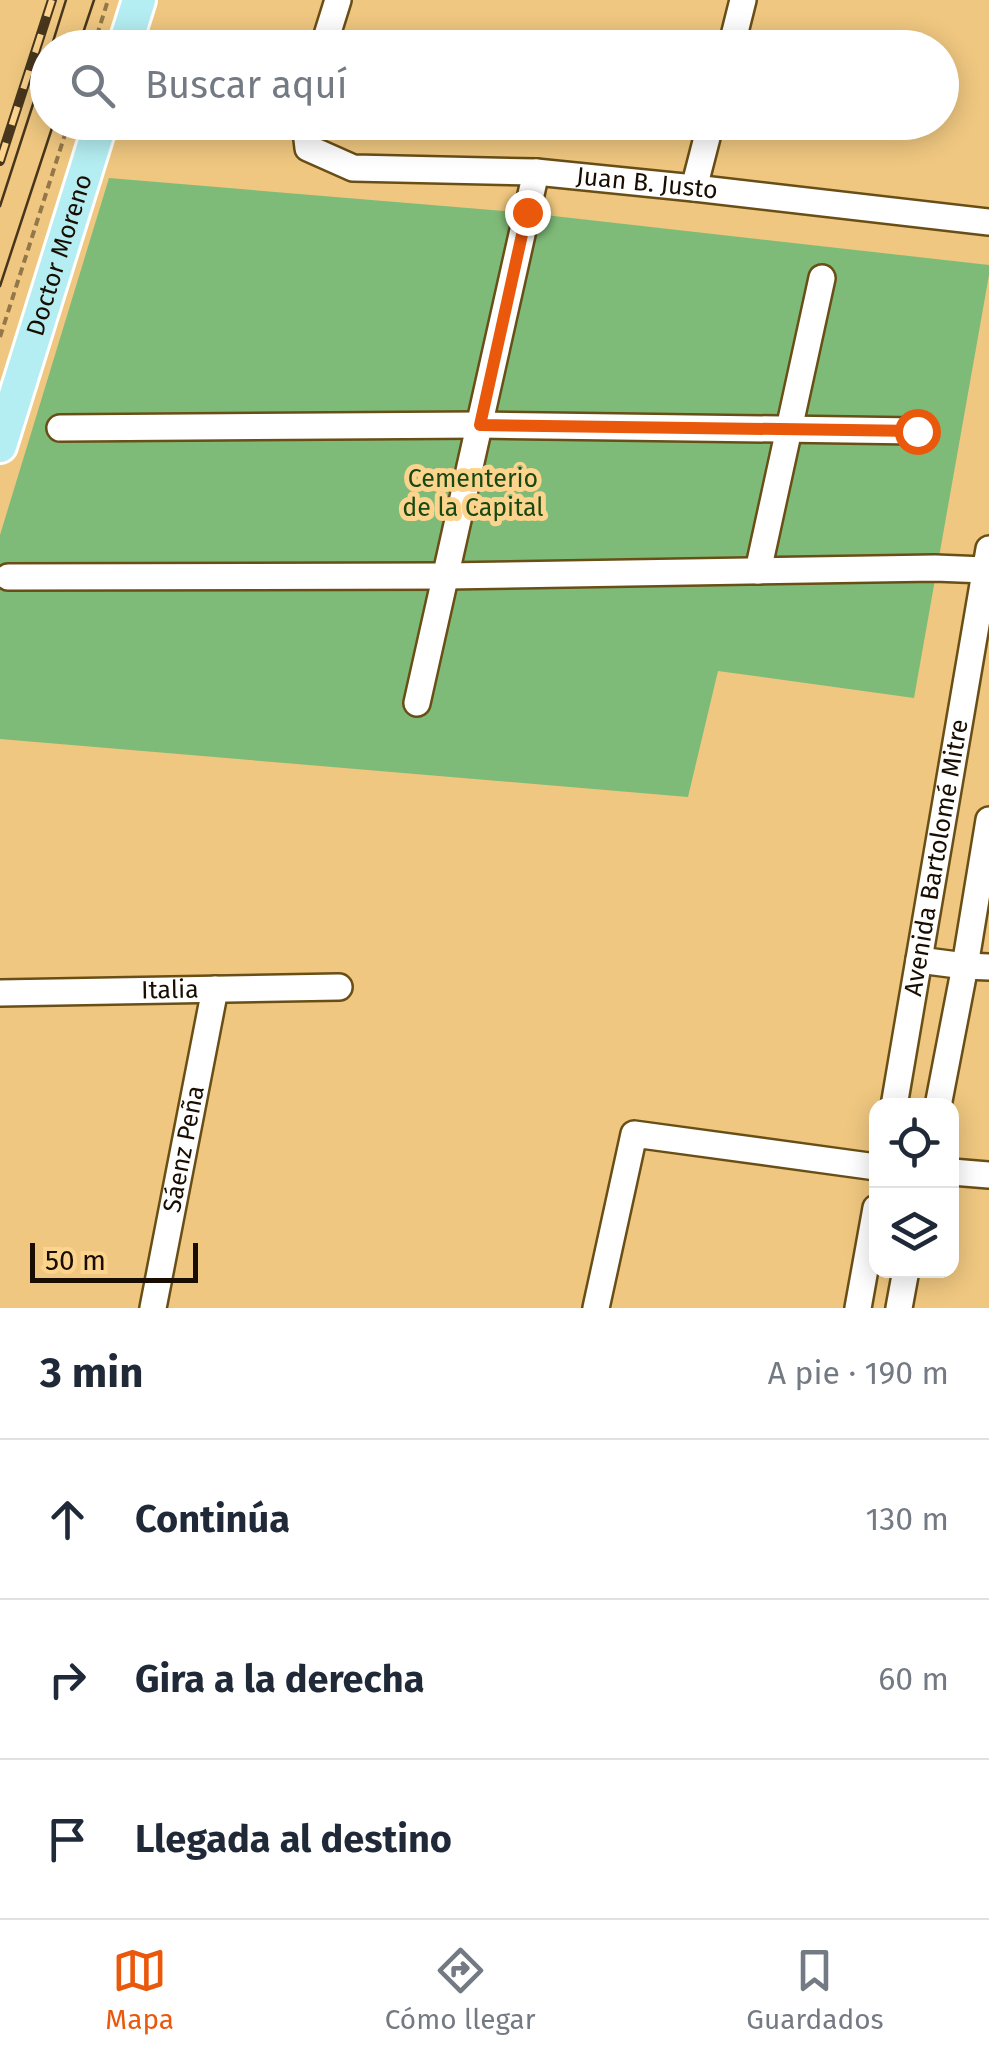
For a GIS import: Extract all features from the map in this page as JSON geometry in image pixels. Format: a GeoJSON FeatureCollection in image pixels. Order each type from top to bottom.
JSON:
{"type":"FeatureCollection","features":[{"type":"Feature","properties":{"kind":"main road"},"geometry":{"type":"LineString","coordinates":[[130,30],[139,0]]}},
{"type":"Feature","properties":{"kind":"main road","name":"Doctor Moreno"},"geometry":{"type":"LineString","coordinates":[[0,446],[95,140]]}},
{"type":"Feature","properties":{"kind":"street"},"geometry":{"type":"LineString","coordinates":[[328,30],[338,0]]}},
{"type":"Feature","properties":{"kind":"street"},"geometry":{"type":"LineString","coordinates":[[736,30],[744,0]]}},
{"type":"Feature","properties":{"kind":"street","name":"Juan B. Justo"},"geometry":{"type":"LineString","coordinates":[[314,140],[353,168],[536,172],[989,222]]}},
{"type":"Feature","properties":{"kind":"street"},"geometry":{"type":"LineString","coordinates":[[694,188],[706,140]]}},
{"type":"Feature","properties":{"kind":"street"},"geometry":{"type":"LineString","coordinates":[[417,703],[536,172]]}},
{"type":"Feature","properties":{"kind":"street"},"geometry":{"type":"LineString","coordinates":[[758,571],[822,278]]}},
{"type":"Feature","properties":{"kind":"street"},"geometry":{"type":"LineString","coordinates":[[60,428],[480,425],[917,431]]}},
{"type":"Feature","properties":{"kind":"street"},"geometry":{"type":"LineString","coordinates":[[8,578],[935,568],[987,560]]}},
{"type":"Feature","properties":{"kind":"street","name":"Avenida Bartolomé Mitre"},"geometry":{"type":"LineString","coordinates":[[895,1098],[987,560]]}},
{"type":"Feature","properties":{"kind":"street","name":"Avenida Bartolomé Mitre"},"geometry":{"type":"LineString","coordinates":[[940,1098],[977,967],[989,820]]}},
{"type":"Feature","properties":{"kind":"street"},"geometry":{"type":"LineString","coordinates":[[919,960],[977,967]]}},
{"type":"Feature","properties":{"kind":"street","name":"Italia"},"geometry":{"type":"LineString","coordinates":[[0,993],[339,987]]}},
{"type":"Feature","properties":{"kind":"street","name":"Sáenz Peña"},"geometry":{"type":"LineString","coordinates":[[153,1308],[214,989]]}},
{"type":"Feature","properties":{"kind":"street"},"geometry":{"type":"LineString","coordinates":[[596,1308],[634,1134],[869,1166]]}},
{"type":"Feature","properties":{"kind":"street"},"geometry":{"type":"LineString","coordinates":[[959,1173],[989,1175]]}},
{"type":"Feature","properties":{"kind":"street"},"geometry":{"type":"LineString","coordinates":[[858,1308],[869,1247]]}},
{"type":"Feature","properties":{"kind":"street"},"geometry":{"type":"LineString","coordinates":[[900,1308],[905,1278]]}},
{"type":"Feature","properties":{"kind":"path"},"geometry":{"type":"LineString","coordinates":[[98,30],[108,0]]}},
{"type":"Feature","properties":{"kind":"path"},"geometry":{"type":"LineString","coordinates":[[0,337],[62,140]]}},
{"type":"Feature","properties":{"kind":"green space","name":"Cementerio de la Capital"},"geometry":{"type":"Polygon","coordinates":[[[109,178],[527,213],[989,265],[914,698],[718,671],[688,797],[0,739],[0,535],[109,178]]]}},
{"type":"Feature","properties":{"kind":"tram line"},"geometry":{"type":"LineString","coordinates":[[57,30],[66,0]]}},
{"type":"Feature","properties":{"kind":"tram line"},"geometry":{"type":"LineString","coordinates":[[84,30],[94,0]]}},
{"type":"Feature","properties":{"kind":"tram line"},"geometry":{"type":"LineString","coordinates":[[0,206],[30,114]]}},
{"type":"Feature","properties":{"kind":"tram line"},"geometry":{"type":"LineString","coordinates":[[0,286],[48,140]]}},
{"type":"Feature","properties":{"kind":"railway"},"geometry":{"type":"LineString","coordinates":[[42,30],[52,0]]}},
{"type":"Feature","properties":{"kind":"railway"},"geometry":{"type":"LineString","coordinates":[[0,161],[30,68]]}},
{"type":"Feature","properties":{"kind":"route"},"geometry":{"type":"LineString","coordinates":[[527,212],[480,425],[917,431]]}}]}
